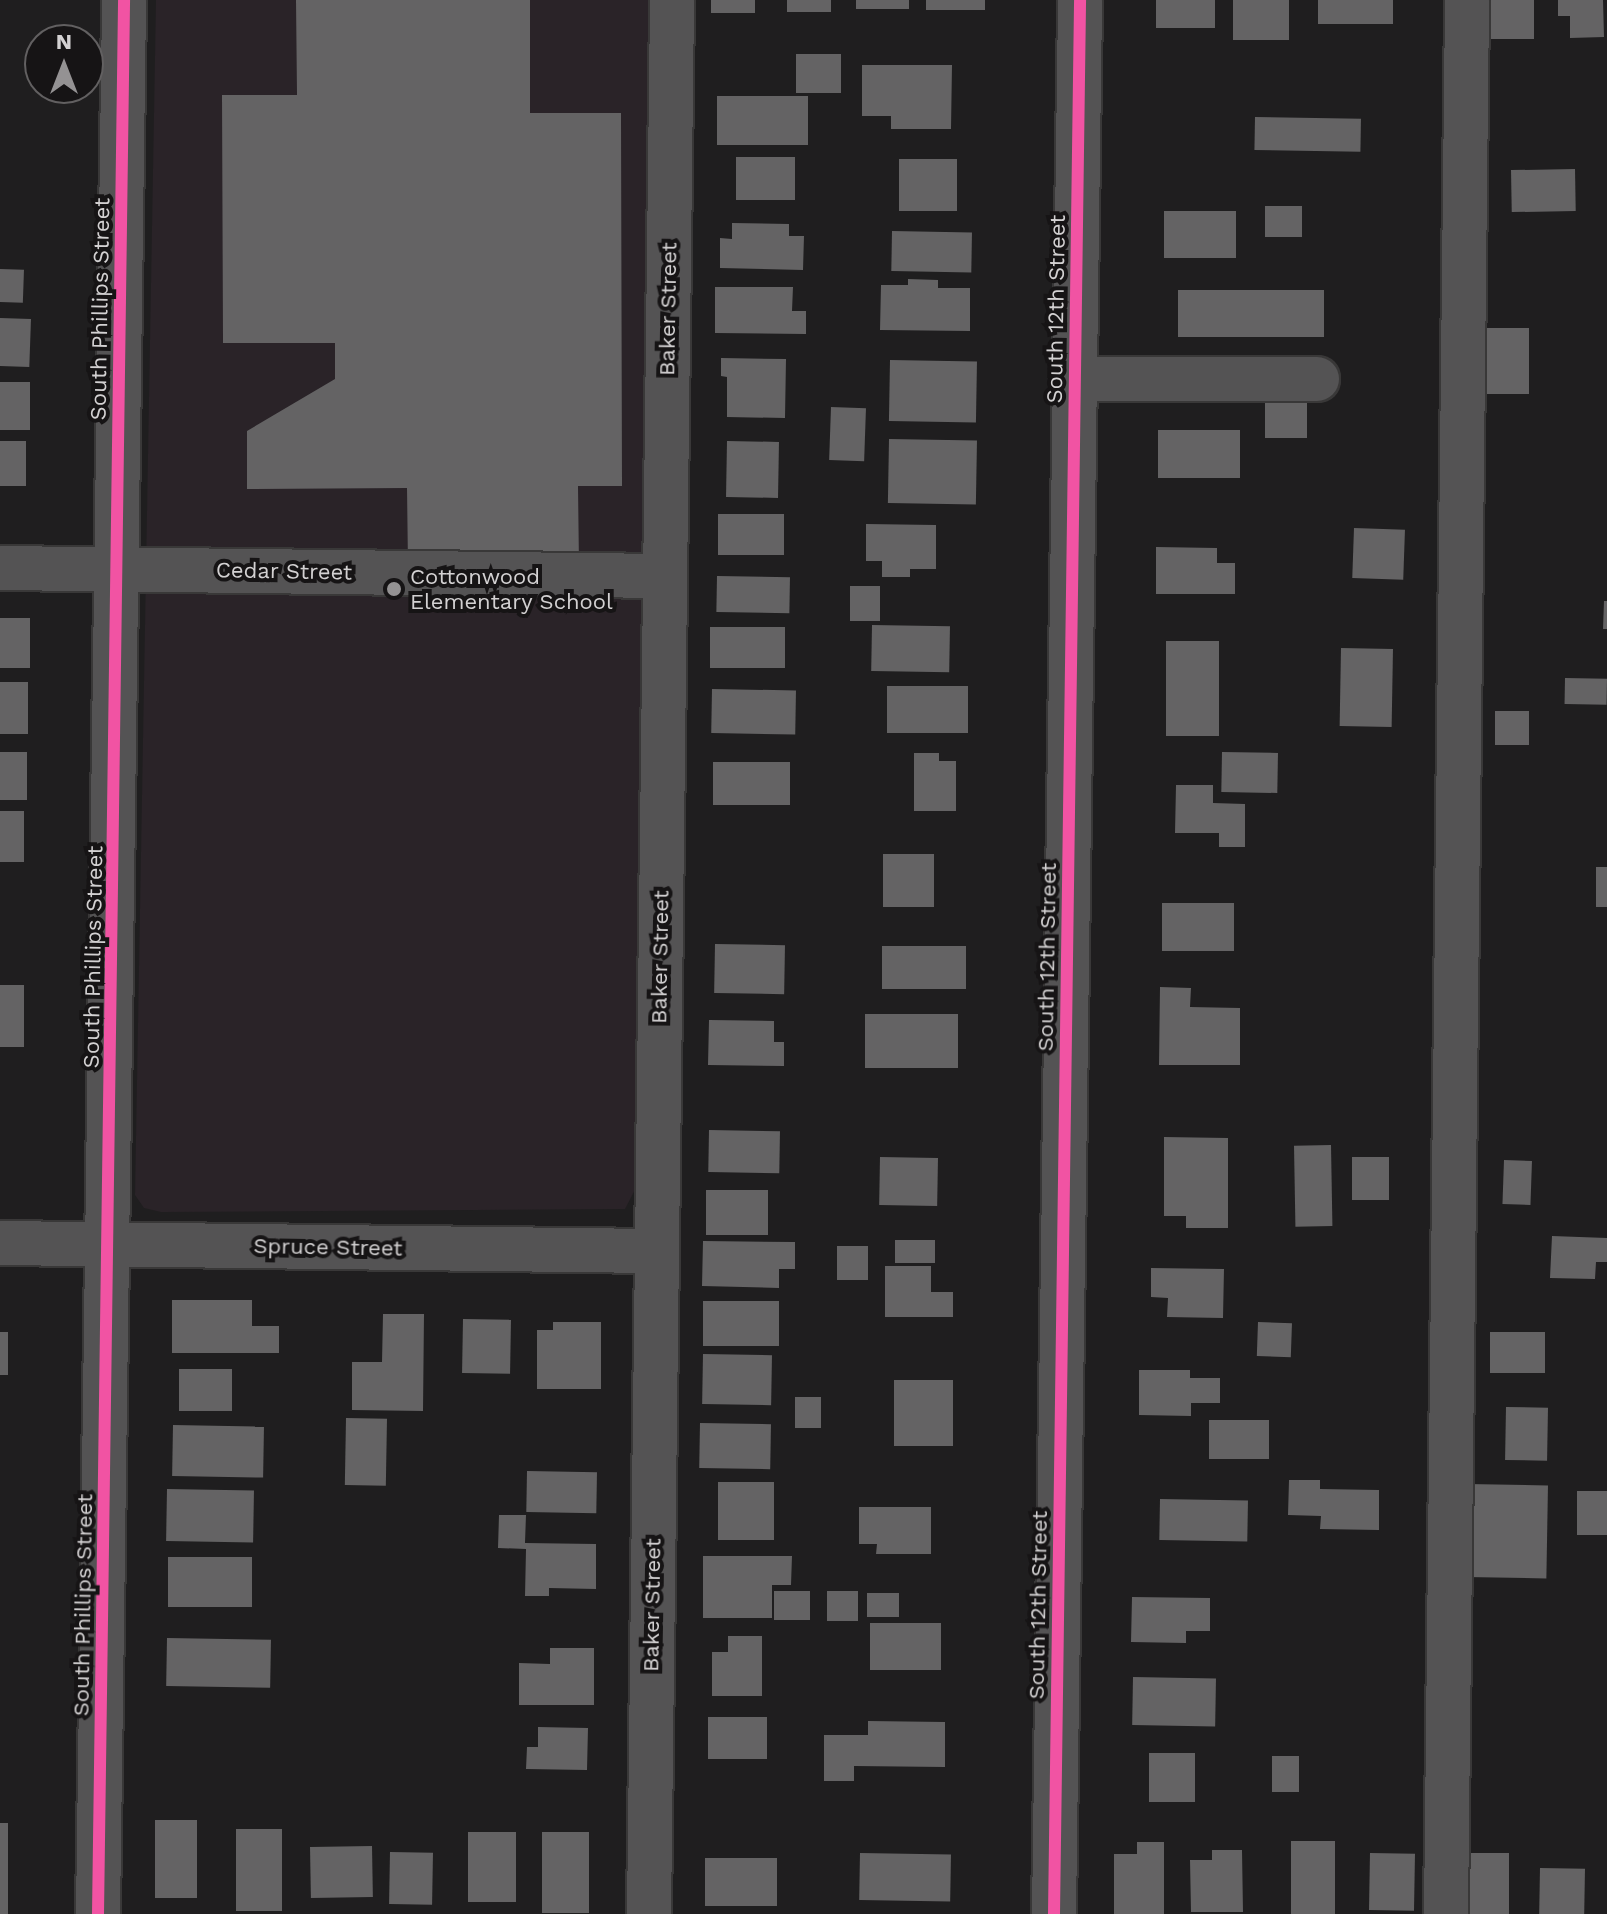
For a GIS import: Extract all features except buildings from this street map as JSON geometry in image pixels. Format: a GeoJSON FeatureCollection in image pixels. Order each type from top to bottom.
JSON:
{"type":"FeatureCollection","features":[{"type":"Feature","properties":{"kind":"street","name":"South Phillips Street"},"geometry":{"type":"LineString","coordinates":[[98,1914],[110,1243],[124,0]]}},
{"type":"Feature","properties":{"kind":"street","name":"Baker Street"},"geometry":{"type":"LineString","coordinates":[[649,1914],[672,0]]}},
{"type":"Feature","properties":{"kind":"street","name":"South 12th Street"},"geometry":{"type":"LineString","coordinates":[[1054,1914],[1080,0]]}},
{"type":"Feature","properties":{"kind":"street"},"geometry":{"type":"LineString","coordinates":[[1446,1914],[1467,0]]}},
{"type":"Feature","properties":{"kind":"street"},"geometry":{"type":"LineString","coordinates":[[1075,379],[1317,379]]}},
{"type":"Feature","properties":{"kind":"street","name":"Cedar Street"},"geometry":{"type":"LineString","coordinates":[[0,568],[665,576]]}},
{"type":"Feature","properties":{"kind":"street","name":"Spruce Street"},"geometry":{"type":"LineString","coordinates":[[0,1243],[657,1251]]}},
{"type":"Feature","properties":{"kind":"shaded area","name":"Cottonwood Elementary School"},"geometry":{"type":"Polygon","coordinates":[[[156,0],[651,0],[639,1182],[625,1209],[161,1212],[144,1208],[135,1195],[156,0]]]}},
{"type":"Feature","properties":{"kind":"cycle path"},"geometry":{"type":"LineString","coordinates":[[98,1914],[124,0]]}},
{"type":"Feature","properties":{"kind":"cycle path"},"geometry":{"type":"LineString","coordinates":[[1054,1914],[1080,0]]}},
{"type":"Feature","properties":{"kind":"place","name":"Cottonwood Elementary School"},"geometry":{"type":"Point","coordinates":[394,589]}}]}
